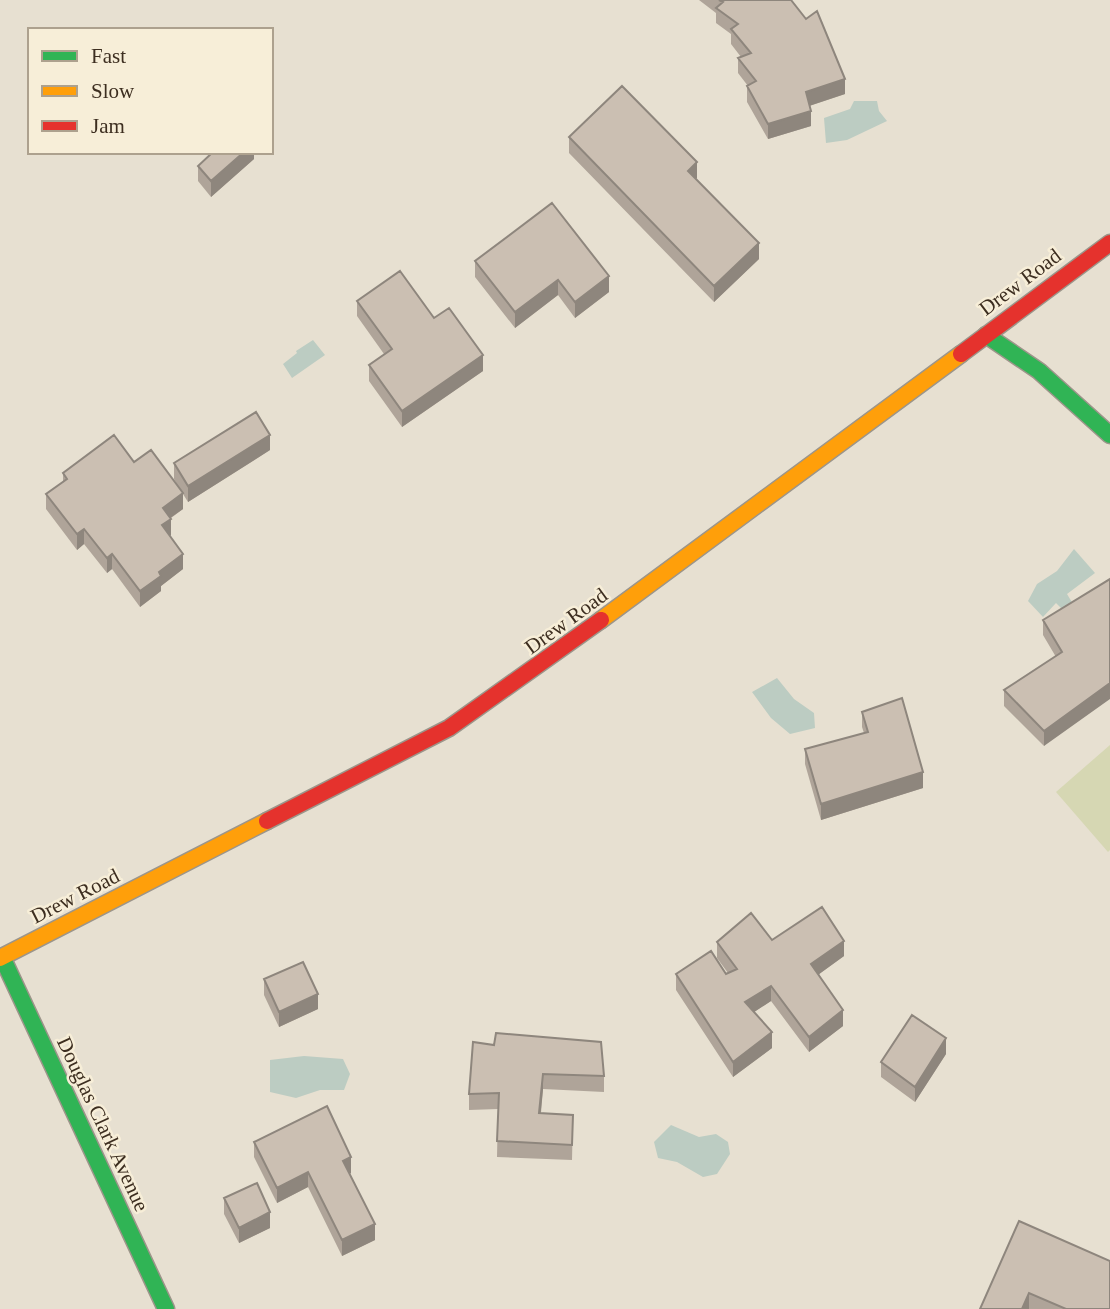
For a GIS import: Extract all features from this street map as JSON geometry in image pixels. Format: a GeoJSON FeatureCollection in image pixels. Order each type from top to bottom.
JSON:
{"type":"FeatureCollection","features":[{"type":"Feature","properties":{"kind":"street","name":"Drew Road"},"geometry":{"type":"LineString","coordinates":[[1,958],[449,728],[544,663],[1110,243]]}},
{"type":"Feature","properties":{"kind":"street"},"geometry":{"type":"LineString","coordinates":[[986,335],[1040,371],[1110,435]]}},
{"type":"Feature","properties":{"kind":"street","name":"Douglas Clark Avenue"},"geometry":{"type":"LineString","coordinates":[[1,958],[166,1309]]}},
{"type":"Feature","properties":{"kind":"green space"},"geometry":{"type":"Polygon","coordinates":[[[1110,745],[1110,850],[1108,852],[1056,792],[1110,745]]]}},
{"type":"Feature","properties":{"kind":"shaded area"},"geometry":{"type":"Polygon","coordinates":[[[854,101],[877,101],[879,111],[887,121],[847,140],[826,143],[824,118],[850,109],[854,101]]]}},
{"type":"Feature","properties":{"kind":"shaded area"},"geometry":{"type":"Polygon","coordinates":[[[313,340],[325,355],[292,378],[283,364],[313,340]]]}},
{"type":"Feature","properties":{"kind":"shaded area"},"geometry":{"type":"Polygon","coordinates":[[[1074,549],[1095,573],[1067,594],[1073,604],[1064,611],[1056,603],[1043,617],[1028,601],[1037,584],[1057,571],[1074,549]]]}},
{"type":"Feature","properties":{"kind":"shaded area"},"geometry":{"type":"Polygon","coordinates":[[[777,678],[794,699],[814,713],[815,728],[790,734],[771,718],[752,692],[777,678]]]}},
{"type":"Feature","properties":{"kind":"shaded area"},"geometry":{"type":"Polygon","coordinates":[[[304,1056],[343,1059],[350,1074],[344,1090],[320,1090],[296,1098],[270,1092],[270,1060],[304,1056]]]}},
{"type":"Feature","properties":{"kind":"shaded area"},"geometry":{"type":"Polygon","coordinates":[[[671,1125],[699,1137],[716,1134],[728,1142],[730,1154],[717,1174],[703,1177],[677,1162],[658,1158],[654,1142],[671,1125]]]}},
{"type":"Feature","properties":{"kind":"building"},"geometry":{"type":"Polygon","coordinates":[[[719,0],[791,0],[806,19],[817,11],[845,79],[806,92],[811,111],[768,124],[747,86],[756,81],[738,58],[751,53],[731,29],[738,24],[716,8],[723,2],[719,0]]]}},
{"type":"Feature","properties":{"kind":"building"},"geometry":{"type":"Polygon","coordinates":[[[622,86],[697,162],[688,171],[759,243],[714,286],[569,137],[622,86]]]}},
{"type":"Feature","properties":{"kind":"building"},"geometry":{"type":"Polygon","coordinates":[[[211,154],[242,154],[211,181],[198,166],[211,154]]]}},
{"type":"Feature","properties":{"kind":"building"},"geometry":{"type":"Polygon","coordinates":[[[552,203],[609,276],[575,302],[558,280],[515,312],[475,261],[552,203]]]}},
{"type":"Feature","properties":{"kind":"building"},"geometry":{"type":"Polygon","coordinates":[[[400,271],[434,318],[449,308],[483,355],[402,411],[369,365],[392,349],[357,301],[400,271]]]}},
{"type":"Feature","properties":{"kind":"building"},"geometry":{"type":"Polygon","coordinates":[[[256,412],[270,435],[188,486],[174,463],[256,412]]]}},
{"type":"Feature","properties":{"kind":"building"},"geometry":{"type":"Polygon","coordinates":[[[114,435],[134,462],[151,450],[183,493],[163,508],[171,519],[162,525],[183,554],[159,572],[161,576],[140,591],[112,554],[107,558],[84,529],[77,534],[46,494],[67,479],[63,473],[114,435]]]}},
{"type":"Feature","properties":{"kind":"building"},"geometry":{"type":"Polygon","coordinates":[[[1110,579],[1110,683],[1044,731],[1004,690],[1062,652],[1043,620],[1110,579]]]}},
{"type":"Feature","properties":{"kind":"building"},"geometry":{"type":"Polygon","coordinates":[[[902,698],[923,772],[821,804],[805,749],[868,732],[862,712],[902,698]]]}},
{"type":"Feature","properties":{"kind":"building"},"geometry":{"type":"Polygon","coordinates":[[[822,907],[844,941],[811,964],[843,1010],[809,1037],[771,986],[745,1002],[772,1032],[733,1062],[676,974],[711,951],[726,974],[737,969],[717,942],[751,913],[772,940],[822,907]]]}},
{"type":"Feature","properties":{"kind":"building"},"geometry":{"type":"Polygon","coordinates":[[[303,962],[318,994],[279,1012],[264,979],[303,962]]]}},
{"type":"Feature","properties":{"kind":"building"},"geometry":{"type":"Polygon","coordinates":[[[912,1015],[946,1038],[915,1087],[881,1062],[912,1015]]]}},
{"type":"Feature","properties":{"kind":"building"},"geometry":{"type":"Polygon","coordinates":[[[496,1033],[601,1042],[604,1076],[543,1074],[539,1113],[573,1115],[572,1145],[497,1141],[499,1093],[469,1094],[473,1042],[494,1045],[496,1033]]]}},
{"type":"Feature","properties":{"kind":"building"},"geometry":{"type":"Polygon","coordinates":[[[327,1106],[351,1157],[343,1161],[375,1224],[342,1240],[308,1172],[277,1188],[254,1142],[327,1106]]]}},
{"type":"Feature","properties":{"kind":"building"},"geometry":{"type":"Polygon","coordinates":[[[257,1183],[270,1212],[239,1228],[224,1198],[257,1183]]]}},
{"type":"Feature","properties":{"kind":"building"},"geometry":{"type":"Polygon","coordinates":[[[1019,1221],[1110,1261],[1110,1309],[1066,1309],[1029,1293],[1022,1309],[980,1309],[1019,1221]]]}},
{"type":"Feature","properties":{"kind":"traffic: fast"},"geometry":{"type":"LineString","coordinates":[[986,335],[1039,371],[1110,435]]}},
{"type":"Feature","properties":{"kind":"traffic: fast"},"geometry":{"type":"LineString","coordinates":[[2,957],[166,1309]]}},
{"type":"Feature","properties":{"kind":"traffic: slow"},"geometry":{"type":"LineString","coordinates":[[601,620],[961,354]]}},
{"type":"Feature","properties":{"kind":"traffic: slow"},"geometry":{"type":"LineString","coordinates":[[0,958],[267,821]]}},
{"type":"Feature","properties":{"kind":"traffic: jam"},"geometry":{"type":"LineString","coordinates":[[961,354],[1110,243]]}},
{"type":"Feature","properties":{"kind":"traffic: jam"},"geometry":{"type":"LineString","coordinates":[[267,821],[449,728],[601,620]]}}]}
